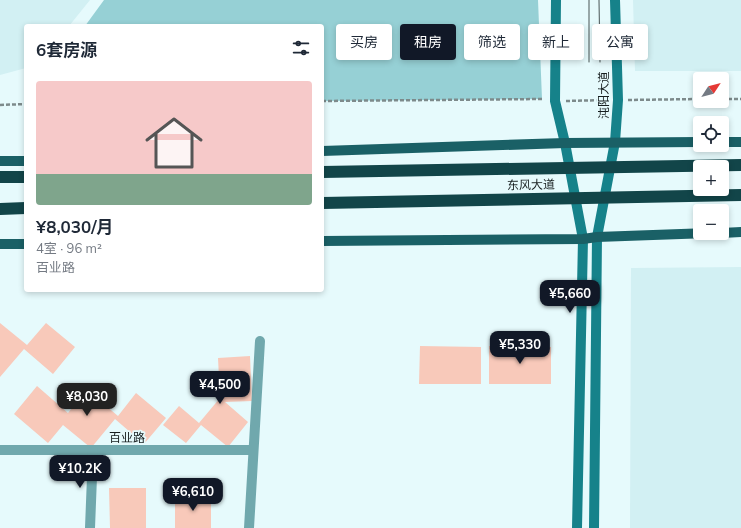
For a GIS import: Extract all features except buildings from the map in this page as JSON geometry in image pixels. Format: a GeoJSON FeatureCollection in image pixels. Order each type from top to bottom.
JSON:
{"type":"FeatureCollection","features":[{"type":"Feature","properties":{"kind":"highway","name":"东风大道"},"geometry":{"type":"LineString","coordinates":[[324,172],[741,165]]}},
{"type":"Feature","properties":{"kind":"highway"},"geometry":{"type":"LineString","coordinates":[[0,177],[24,177]]}},
{"type":"Feature","properties":{"kind":"highway","name":"东风大道"},"geometry":{"type":"LineString","coordinates":[[324,203],[741,195]]}},
{"type":"Feature","properties":{"kind":"highway"},"geometry":{"type":"LineString","coordinates":[[0,208],[24,208]]}},
{"type":"Feature","properties":{"kind":"main road"},"geometry":{"type":"LineString","coordinates":[[556,0],[555,101],[565,143],[583,239],[577,528]]}},
{"type":"Feature","properties":{"kind":"main road","name":"沌阳大道"},"geometry":{"type":"LineString","coordinates":[[594,528],[597,237],[616,142],[618,100],[615,0]]}},
{"type":"Feature","properties":{"kind":"main road"},"geometry":{"type":"LineString","coordinates":[[324,151],[565,143],[693,142]]}},
{"type":"Feature","properties":{"kind":"main road"},"geometry":{"type":"LineString","coordinates":[[729,142],[741,142]]}},
{"type":"Feature","properties":{"kind":"main road"},"geometry":{"type":"LineString","coordinates":[[0,161],[24,161]]}},
{"type":"Feature","properties":{"kind":"main road"},"geometry":{"type":"LineString","coordinates":[[729,233],[741,232]]}},
{"type":"Feature","properties":{"kind":"main road"},"geometry":{"type":"LineString","coordinates":[[324,241],[583,239],[597,237],[693,234]]}},
{"type":"Feature","properties":{"kind":"main road"},"geometry":{"type":"LineString","coordinates":[[0,244],[24,244]]}},
{"type":"Feature","properties":{"kind":"street"},"geometry":{"type":"LineString","coordinates":[[249,528],[260,341]]}},
{"type":"Feature","properties":{"kind":"street","name":"百业路"},"geometry":{"type":"LineString","coordinates":[[0,450],[253,450]]}},
{"type":"Feature","properties":{"kind":"street"},"geometry":{"type":"LineString","coordinates":[[90,528],[93,451]]}},
{"type":"Feature","properties":{"kind":"path"},"geometry":{"type":"LineString","coordinates":[[324,101],[542,99],[555,101]]}},
{"type":"Feature","properties":{"kind":"path"},"geometry":{"type":"LineString","coordinates":[[729,99],[741,99]]}},
{"type":"Feature","properties":{"kind":"path"},"geometry":{"type":"LineString","coordinates":[[0,105],[24,104]]}},
{"type":"Feature","properties":{"kind":"shaded area"},"geometry":{"type":"Polygon","coordinates":[[[0,0],[90,0],[71,24],[24,24],[24,69],[0,75],[0,0]]]}},
{"type":"Feature","properties":{"kind":"shaded area"},"geometry":{"type":"Polygon","coordinates":[[[104,0],[538,0],[539,24],[528,24],[528,60],[540,60],[542,99],[324,101],[324,24],[86,24],[104,0]]]}},
{"type":"Feature","properties":{"kind":"shaded area"},"geometry":{"type":"Polygon","coordinates":[[[633,0],[741,0],[741,71],[635,71],[635,60],[648,60],[648,24],[634,24],[633,0]]]}},
{"type":"Feature","properties":{"kind":"shaded area"},"geometry":{"type":"Polygon","coordinates":[[[741,267],[741,528],[630,528],[631,268],[741,267]]]}},
{"type":"Feature","properties":{"kind":"tram line"},"geometry":{"type":"LineString","coordinates":[[589,0],[589,62]]}},
{"type":"Feature","properties":{"kind":"tram line"},"geometry":{"type":"LineString","coordinates":[[599,0],[600,62]]}}]}
